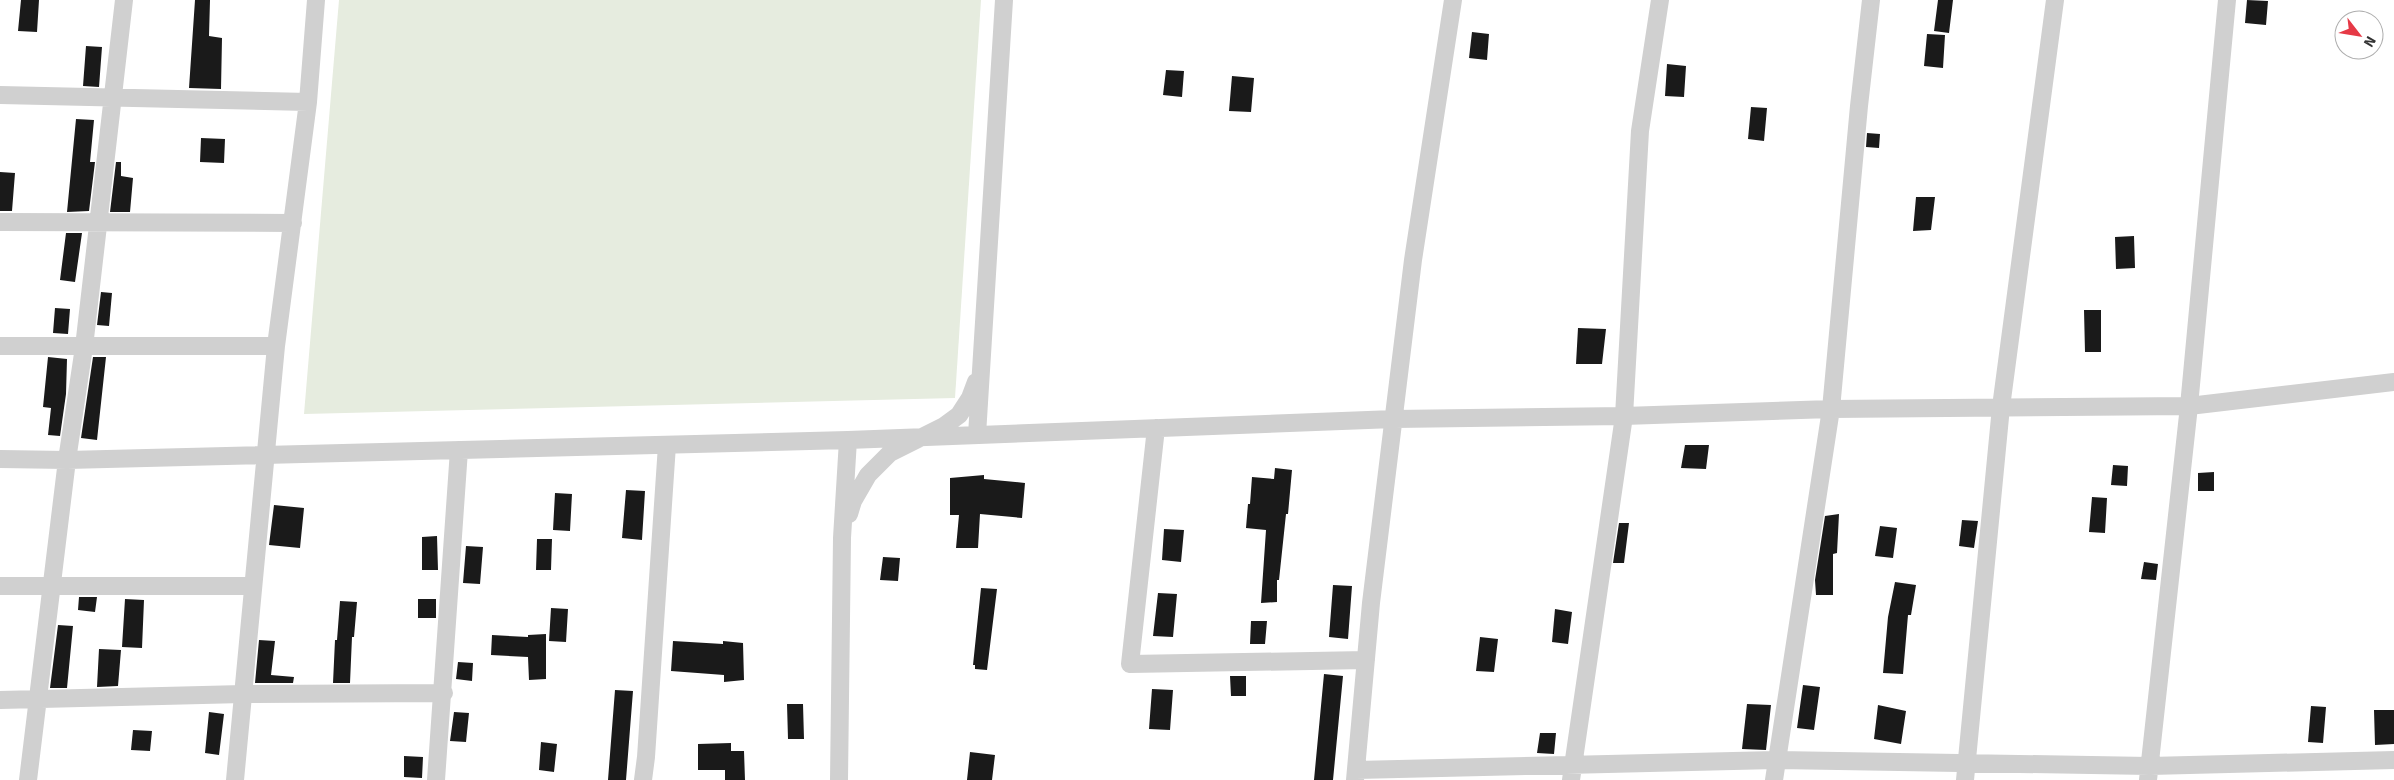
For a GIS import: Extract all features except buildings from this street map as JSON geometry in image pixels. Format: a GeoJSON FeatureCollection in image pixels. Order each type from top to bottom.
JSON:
{"type":"FeatureCollection","features":[{"type":"Feature","properties":{"kind":"street"},"geometry":{"type":"LineString","coordinates":[[28,780],[67,460],[84,347],[124,0]]}},
{"type":"Feature","properties":{"kind":"street"},"geometry":{"type":"LineString","coordinates":[[235,780],[276,346],[308,102],[316,0]]}},
{"type":"Feature","properties":{"kind":"street"},"geometry":{"type":"LineString","coordinates":[[977,434],[1004,0]]}},
{"type":"Feature","properties":{"kind":"street"},"geometry":{"type":"LineString","coordinates":[[1453,0],[1413,260],[1366,660],[1355,775],[1572,772],[1776,760],[1965,771],[2149,773],[2394,760]]}},
{"type":"Feature","properties":{"kind":"street"},"geometry":{"type":"LineString","coordinates":[[1572,772],[1624,416],[1640,131],[1660,0]]}},
{"type":"Feature","properties":{"kind":"street"},"geometry":{"type":"LineString","coordinates":[[1774,780],[1831,409],[1859,106],[1871,0]]}},
{"type":"Feature","properties":{"kind":"street"},"geometry":{"type":"LineString","coordinates":[[1965,771],[2001,407],[2055,0]]}},
{"type":"Feature","properties":{"kind":"street"},"geometry":{"type":"LineString","coordinates":[[2149,773],[2190,406],[2227,0]]}},
{"type":"Feature","properties":{"kind":"street"},"geometry":{"type":"LineString","coordinates":[[0,95],[308,102]]}},
{"type":"Feature","properties":{"kind":"street"},"geometry":{"type":"LineString","coordinates":[[0,222],[293,223]]}},
{"type":"Feature","properties":{"kind":"street"},"geometry":{"type":"LineString","coordinates":[[0,346],[276,346]]}},
{"type":"Feature","properties":{"kind":"street"},"geometry":{"type":"LineString","coordinates":[[842,538],[853,501],[868,475],[890,454],[959,415],[970,398],[981,367]]}},
{"type":"Feature","properties":{"kind":"street"},"geometry":{"type":"LineString","coordinates":[[0,459],[67,460],[848,440],[1394,418],[1624,416],[1831,409],[2190,406],[2394,382]]}},
{"type":"Feature","properties":{"kind":"street"},"geometry":{"type":"LineString","coordinates":[[1156,428],[1130,664],[1366,660]]}},
{"type":"Feature","properties":{"kind":"street"},"geometry":{"type":"LineString","coordinates":[[839,780],[842,538],[848,440]]}},
{"type":"Feature","properties":{"kind":"street"},"geometry":{"type":"LineString","coordinates":[[643,780],[647,748],[667,445]]}},
{"type":"Feature","properties":{"kind":"street"},"geometry":{"type":"LineString","coordinates":[[436,780],[444,693],[459,450]]}},
{"type":"Feature","properties":{"kind":"street"},"geometry":{"type":"LineString","coordinates":[[0,586],[253,586]]}},
{"type":"Feature","properties":{"kind":"street"},"geometry":{"type":"LineString","coordinates":[[0,700],[243,694],[444,693]]}},
{"type":"Feature","properties":{"kind":"shaded area"},"geometry":{"type":"Polygon","coordinates":[[[339,0],[981,0],[955,398],[304,414],[339,0]]]}}]}
